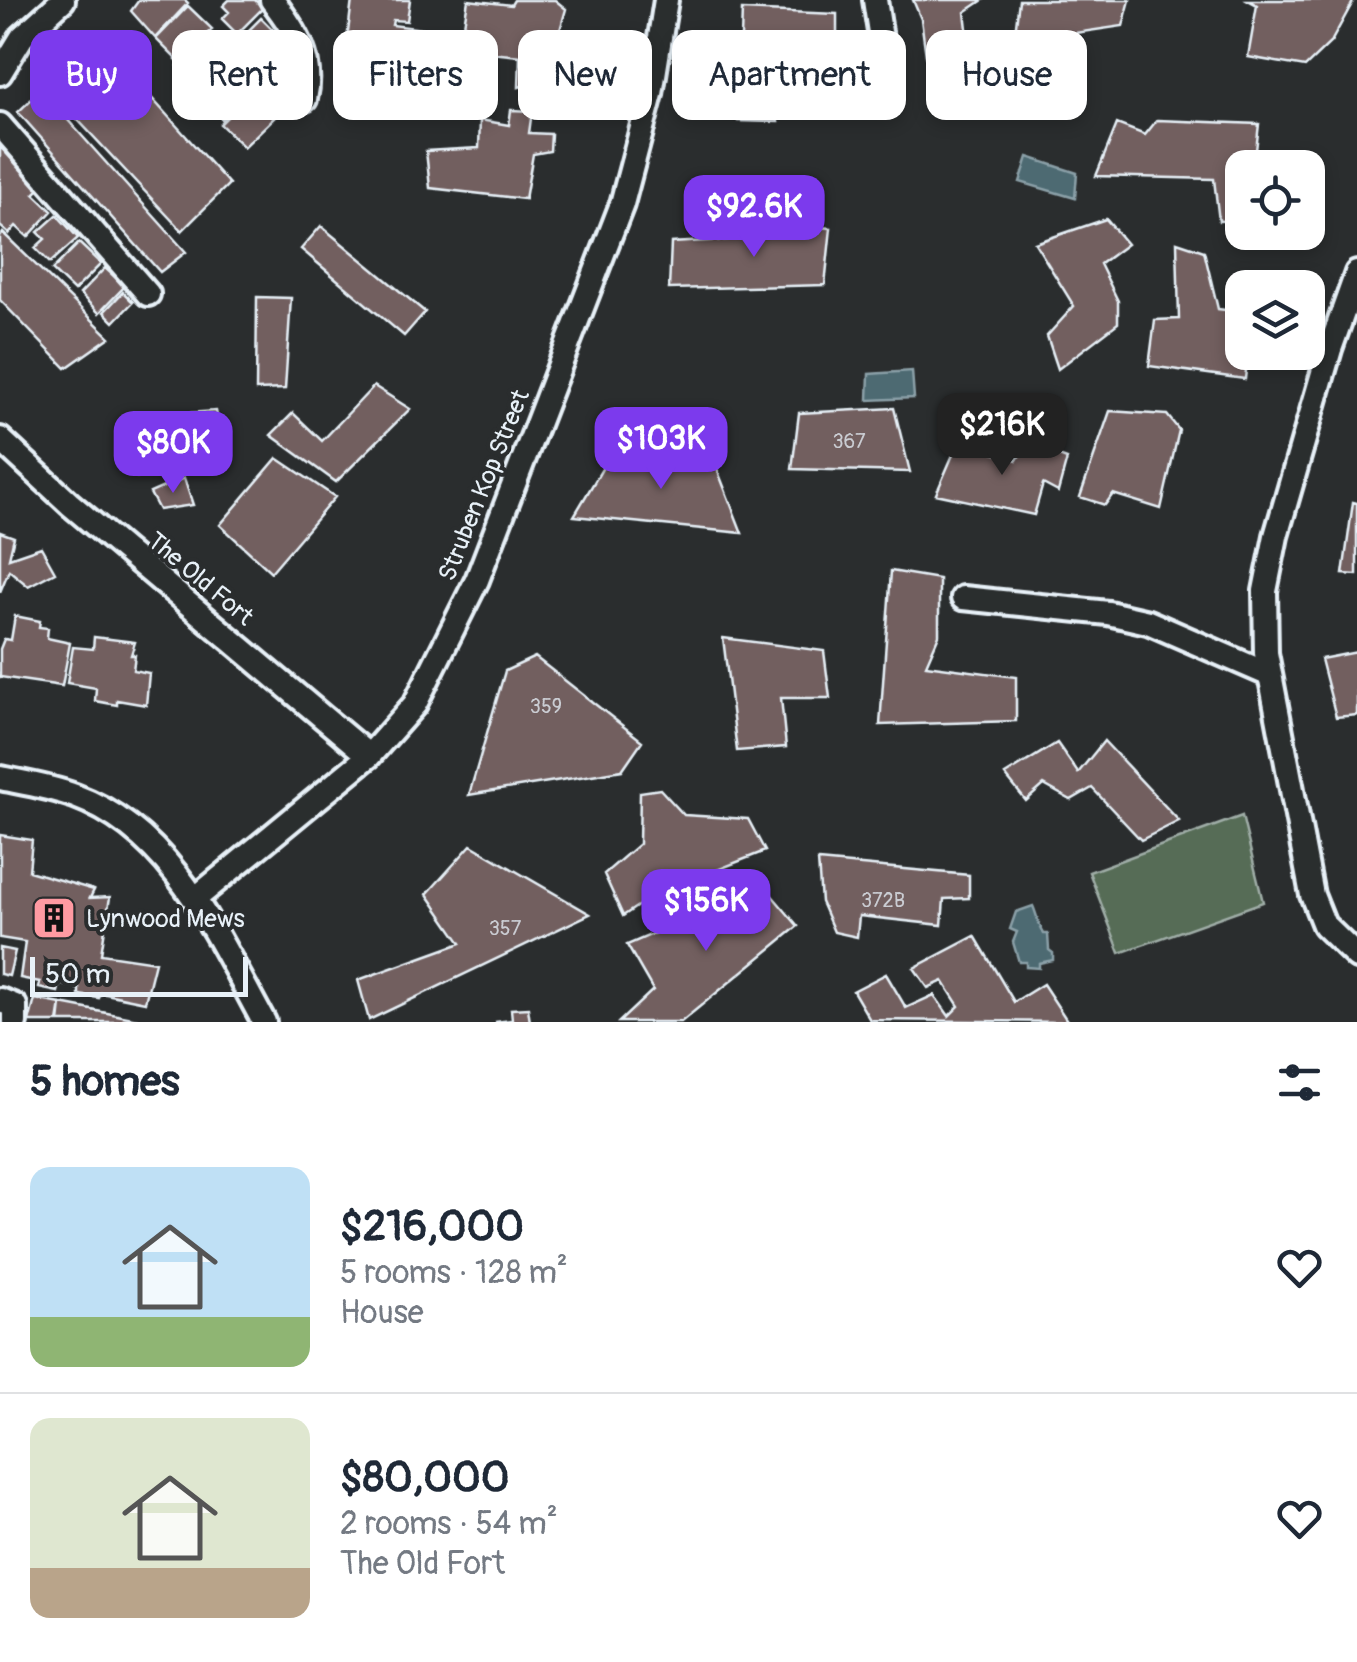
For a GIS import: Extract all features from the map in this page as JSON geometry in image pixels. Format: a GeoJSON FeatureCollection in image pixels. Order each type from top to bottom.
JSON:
{"type":"FeatureCollection","features":[{"type":"Feature","properties":{"kind":"street"},"geometry":{"type":"LineString","coordinates":[[0,73],[22,37],[63,0]]}},
{"type":"Feature","properties":{"kind":"street"},"geometry":{"type":"LineString","coordinates":[[272,0],[293,30]]}},
{"type":"Feature","properties":{"kind":"street","name":"Struben Kop Street"},"geometry":{"type":"LineString","coordinates":[[196,898],[369,756],[415,704],[477,580],[629,185],[651,94],[666,0]]}},
{"type":"Feature","properties":{"kind":"street"},"geometry":{"type":"LineString","coordinates":[[875,0],[880,30]]}},
{"type":"Feature","properties":{"kind":"street"},"geometry":{"type":"LineString","coordinates":[[0,125],[148,294]]}},
{"type":"Feature","properties":{"kind":"street"},"geometry":{"type":"LineString","coordinates":[[1357,272],[1330,349],[1270,557],[1264,611],[1270,675],[1316,911],[1334,936],[1357,957]]}},
{"type":"Feature","properties":{"kind":"street","name":"The Old Fort"},"geometry":{"type":"LineString","coordinates":[[0,439],[70,504],[369,756]]}},
{"type":"Feature","properties":{"kind":"street"},"geometry":{"type":"LineString","coordinates":[[963,598],[1108,613],[1148,622],[1270,675]]}},
{"type":"Feature","properties":{"kind":"street"},"geometry":{"type":"LineString","coordinates":[[0,778],[75,796],[103,809],[143,839],[196,898],[264,1022]]}},
{"type":"Feature","properties":{"kind":"street"},"geometry":{"type":"LineString","coordinates":[[0,1000],[15,1006],[14,1022]]}},
{"type":"Feature","properties":{"kind":"green space"},"geometry":{"type":"Polygon","coordinates":[[[1242,816],[1263,902],[1120,953],[1089,872],[1242,816]]]}},
{"type":"Feature","properties":{"kind":"water"},"geometry":{"type":"Polygon","coordinates":[[[1028,157],[1077,173],[1075,198],[1020,182],[1028,157]]]}},
{"type":"Feature","properties":{"kind":"water"},"geometry":{"type":"Polygon","coordinates":[[[912,371],[914,398],[868,400],[869,374],[912,371]]]}},
{"type":"Feature","properties":{"kind":"water"},"geometry":{"type":"Polygon","coordinates":[[[1033,906],[1053,953],[1053,960],[1039,963],[1039,968],[1019,962],[1013,942],[1017,932],[1010,929],[1016,912],[1033,906]]]}},
{"type":"Feature","properties":{"kind":"building"},"geometry":{"type":"Polygon","coordinates":[[[139,0],[188,3],[155,38],[152,30],[131,11],[139,0]]]}},
{"type":"Feature","properties":{"kind":"building"},"geometry":{"type":"Polygon","coordinates":[[[229,0],[255,0],[263,8],[241,30],[233,30],[222,19],[229,12],[223,6],[229,0]]]}},
{"type":"Feature","properties":{"kind":"building"},"geometry":{"type":"Polygon","coordinates":[[[352,0],[410,0],[407,21],[393,20],[392,25],[431,30],[348,30],[352,0]]]}},
{"type":"Feature","properties":{"kind":"building"},"geometry":{"type":"Polygon","coordinates":[[[468,0],[511,5],[514,0],[555,0],[566,9],[560,30],[518,30],[518,56],[498,54],[498,30],[463,30],[468,0]]]}},
{"type":"Feature","properties":{"kind":"building"},"geometry":{"type":"Polygon","coordinates":[[[913,0],[983,0],[965,12],[967,30],[926,30],[926,56],[921,19],[913,0]]]}},
{"type":"Feature","properties":{"kind":"building"},"geometry":{"type":"Polygon","coordinates":[[[1019,0],[1130,0],[1123,26],[1087,31],[1015,30],[1019,0]]]}},
{"type":"Feature","properties":{"kind":"building"},"geometry":{"type":"Polygon","coordinates":[[[1248,0],[1354,0],[1331,42],[1305,67],[1248,57],[1257,5],[1248,0]]]}},
{"type":"Feature","properties":{"kind":"building"},"geometry":{"type":"Polygon","coordinates":[[[188,6],[212,29],[172,30],[172,55],[156,39],[188,6]]]}},
{"type":"Feature","properties":{"kind":"building"},"geometry":{"type":"Polygon","coordinates":[[[742,10],[837,14],[837,30],[741,30],[742,10]]]}},
{"type":"Feature","properties":{"kind":"building"},"geometry":{"type":"Polygon","coordinates":[[[261,18],[273,30],[249,30],[261,18]]]}},
{"type":"Feature","properties":{"kind":"building"},"geometry":{"type":"Polygon","coordinates":[[[152,98],[229,184],[182,231],[78,120],[152,120],[152,98]]]}},
{"type":"Feature","properties":{"kind":"building"},"geometry":{"type":"Polygon","coordinates":[[[30,101],[30,120],[68,120],[186,252],[160,272],[18,112],[30,101]]]}},
{"type":"Feature","properties":{"kind":"building"},"geometry":{"type":"Polygon","coordinates":[[[511,110],[518,110],[518,120],[531,120],[529,133],[551,134],[550,151],[533,154],[525,199],[430,188],[426,151],[479,148],[480,120],[509,125],[511,110]]]}},
{"type":"Feature","properties":{"kind":"building"},"geometry":{"type":"Polygon","coordinates":[[[224,120],[272,120],[244,147],[220,124],[224,120]]]}},
{"type":"Feature","properties":{"kind":"building"},"geometry":{"type":"Polygon","coordinates":[[[1157,120],[1259,124],[1256,150],[1225,150],[1225,221],[1219,221],[1214,179],[1096,176],[1117,124],[1145,135],[1157,120]]]}},
{"type":"Feature","properties":{"kind":"building"},"geometry":{"type":"Polygon","coordinates":[[[0,147],[40,188],[34,194],[52,211],[28,237],[16,226],[9,234],[0,226],[0,147]]]}},
{"type":"Feature","properties":{"kind":"building"},"geometry":{"type":"Polygon","coordinates":[[[57,215],[78,238],[50,263],[35,248],[45,239],[38,232],[57,215]]]}},
{"type":"Feature","properties":{"kind":"building"},"geometry":{"type":"Polygon","coordinates":[[[1106,219],[1127,244],[1100,264],[1118,301],[1118,323],[1058,369],[1047,336],[1074,306],[1035,243],[1106,219]]]}},
{"type":"Feature","properties":{"kind":"building"},"geometry":{"type":"Polygon","coordinates":[[[764,223],[831,228],[825,285],[669,289],[671,243],[761,238],[764,223]]]}},
{"type":"Feature","properties":{"kind":"building"},"geometry":{"type":"Polygon","coordinates":[[[321,226],[425,312],[404,336],[301,249],[321,226]]]}},
{"type":"Feature","properties":{"kind":"building"},"geometry":{"type":"Polygon","coordinates":[[[3,233],[110,337],[66,368],[0,300],[3,233]]]}},
{"type":"Feature","properties":{"kind":"building"},"geometry":{"type":"Polygon","coordinates":[[[1177,242],[1204,251],[1218,309],[1225,310],[1225,370],[1246,370],[1245,379],[1149,366],[1155,320],[1179,319],[1177,242]]]}},
{"type":"Feature","properties":{"kind":"building"},"geometry":{"type":"Polygon","coordinates":[[[79,243],[101,264],[74,291],[52,270],[79,243]]]}},
{"type":"Feature","properties":{"kind":"building"},"geometry":{"type":"Polygon","coordinates":[[[105,268],[125,286],[99,313],[80,294],[105,268]]]}},
{"type":"Feature","properties":{"kind":"building"},"geometry":{"type":"Polygon","coordinates":[[[123,292],[133,302],[114,322],[104,312],[123,292]]]}},
{"type":"Feature","properties":{"kind":"building"},"geometry":{"type":"Polygon","coordinates":[[[257,297],[291,298],[285,389],[256,390],[257,297]]]}},
{"type":"Feature","properties":{"kind":"building"},"geometry":{"type":"Polygon","coordinates":[[[374,386],[410,409],[336,482],[271,435],[293,413],[322,441],[374,386]]]}},
{"type":"Feature","properties":{"kind":"building"},"geometry":{"type":"Polygon","coordinates":[[[894,408],[910,472],[792,469],[799,413],[894,408]]]}},
{"type":"Feature","properties":{"kind":"building"},"geometry":{"type":"Polygon","coordinates":[[[216,411],[226,462],[137,477],[125,417],[216,411]]]}},
{"type":"Feature","properties":{"kind":"building"},"geometry":{"type":"Polygon","coordinates":[[[1110,411],[1167,415],[1179,430],[1161,509],[1113,494],[1105,505],[1080,497],[1110,411]]]}},
{"type":"Feature","properties":{"kind":"building"},"geometry":{"type":"Polygon","coordinates":[[[958,443],[1017,460],[1027,444],[1067,459],[1058,492],[1043,484],[1034,515],[936,494],[958,443]]]}},
{"type":"Feature","properties":{"kind":"building"},"geometry":{"type":"Polygon","coordinates":[[[612,452],[712,456],[742,533],[574,516],[612,452]]]}},
{"type":"Feature","properties":{"kind":"building"},"geometry":{"type":"Polygon","coordinates":[[[277,458],[335,497],[271,572],[220,525],[277,458]]]}},
{"type":"Feature","properties":{"kind":"building"},"geometry":{"type":"Polygon","coordinates":[[[184,478],[193,505],[159,510],[150,493],[184,478]]]}},
{"type":"Feature","properties":{"kind":"building"},"geometry":{"type":"Polygon","coordinates":[[[1353,502],[1357,503],[1357,575],[1343,574],[1353,502]]]}},
{"type":"Feature","properties":{"kind":"building"},"geometry":{"type":"Polygon","coordinates":[[[0,532],[14,537],[9,558],[41,547],[55,572],[28,586],[9,570],[0,592],[0,532]]]}},
{"type":"Feature","properties":{"kind":"building"},"geometry":{"type":"Polygon","coordinates":[[[891,571],[939,579],[939,635],[926,665],[1016,677],[1016,721],[880,725],[891,571]]]}},
{"type":"Feature","properties":{"kind":"building"},"geometry":{"type":"Polygon","coordinates":[[[15,616],[40,621],[39,627],[48,628],[47,638],[70,643],[62,686],[0,677],[0,649],[4,639],[11,640],[15,616]]]}},
{"type":"Feature","properties":{"kind":"building"},"geometry":{"type":"Polygon","coordinates":[[[94,637],[135,642],[131,655],[135,655],[133,670],[149,673],[146,705],[95,701],[96,688],[67,683],[73,647],[93,649],[94,637]]]}},
{"type":"Feature","properties":{"kind":"building"},"geometry":{"type":"Polygon","coordinates":[[[723,638],[824,651],[830,698],[781,698],[786,747],[737,751],[723,638]]]}},
{"type":"Feature","properties":{"kind":"building"},"geometry":{"type":"Polygon","coordinates":[[[1357,652],[1357,715],[1336,717],[1321,659],[1357,652]]]}},
{"type":"Feature","properties":{"kind":"building"},"geometry":{"type":"Polygon","coordinates":[[[535,657],[642,741],[622,770],[469,795],[505,671],[535,657]]]}},
{"type":"Feature","properties":{"kind":"building"},"geometry":{"type":"Polygon","coordinates":[[[1104,741],[1179,821],[1141,840],[1092,788],[1071,800],[1044,785],[1026,801],[1005,775],[1057,743],[1078,773],[1104,741]]]}},
{"type":"Feature","properties":{"kind":"building"},"geometry":{"type":"Polygon","coordinates":[[[660,789],[684,815],[748,819],[765,851],[694,879],[671,897],[663,889],[623,916],[604,874],[639,844],[640,792],[660,789]]]}},
{"type":"Feature","properties":{"kind":"building","name":"Lynwood Mews"},"geometry":{"type":"Polygon","coordinates":[[[0,835],[32,840],[29,871],[94,890],[90,898],[110,897],[101,954],[155,962],[145,1002],[101,993],[99,998],[79,995],[79,989],[60,984],[58,992],[39,988],[40,982],[20,978],[25,942],[0,938],[0,835]]]}},
{"type":"Feature","properties":{"kind":"building"},"geometry":{"type":"Polygon","coordinates":[[[471,845],[590,914],[369,1020],[358,980],[461,943],[427,894],[471,845]]]}},
{"type":"Feature","properties":{"kind":"building"},"geometry":{"type":"Polygon","coordinates":[[[818,861],[969,875],[969,898],[944,899],[942,925],[859,916],[857,937],[834,932],[821,902],[818,861]]]}},
{"type":"Feature","properties":{"kind":"building"},"geometry":{"type":"Polygon","coordinates":[[[764,886],[798,926],[681,1022],[619,1022],[653,990],[627,945],[764,886]]]}},
{"type":"Feature","properties":{"kind":"building"},"geometry":{"type":"Polygon","coordinates":[[[975,936],[1014,1002],[1043,984],[1068,1022],[870,1020],[853,991],[886,974],[906,1008],[934,995],[949,1016],[959,1006],[943,981],[928,988],[914,968],[975,936]]]}},
{"type":"Feature","properties":{"kind":"building"},"geometry":{"type":"Polygon","coordinates":[[[0,948],[15,951],[9,976],[0,974],[0,948]]]}},
{"type":"Feature","properties":{"kind":"building"},"geometry":{"type":"Polygon","coordinates":[[[35,999],[61,1004],[58,1022],[29,1022],[35,999]]]}},
{"type":"Feature","properties":{"kind":"building"},"geometry":{"type":"Polygon","coordinates":[[[61,1004],[153,1022],[59,1022],[61,1004]]]}},
{"type":"Feature","properties":{"kind":"building"},"geometry":{"type":"Polygon","coordinates":[[[528,1008],[530,1022],[495,1022],[512,1020],[511,1009],[528,1008]]]}},
{"type":"Feature","properties":{"kind":"place","name":"Lynwood Mews"},"geometry":{"type":"Point","coordinates":[54,918]}}]}
